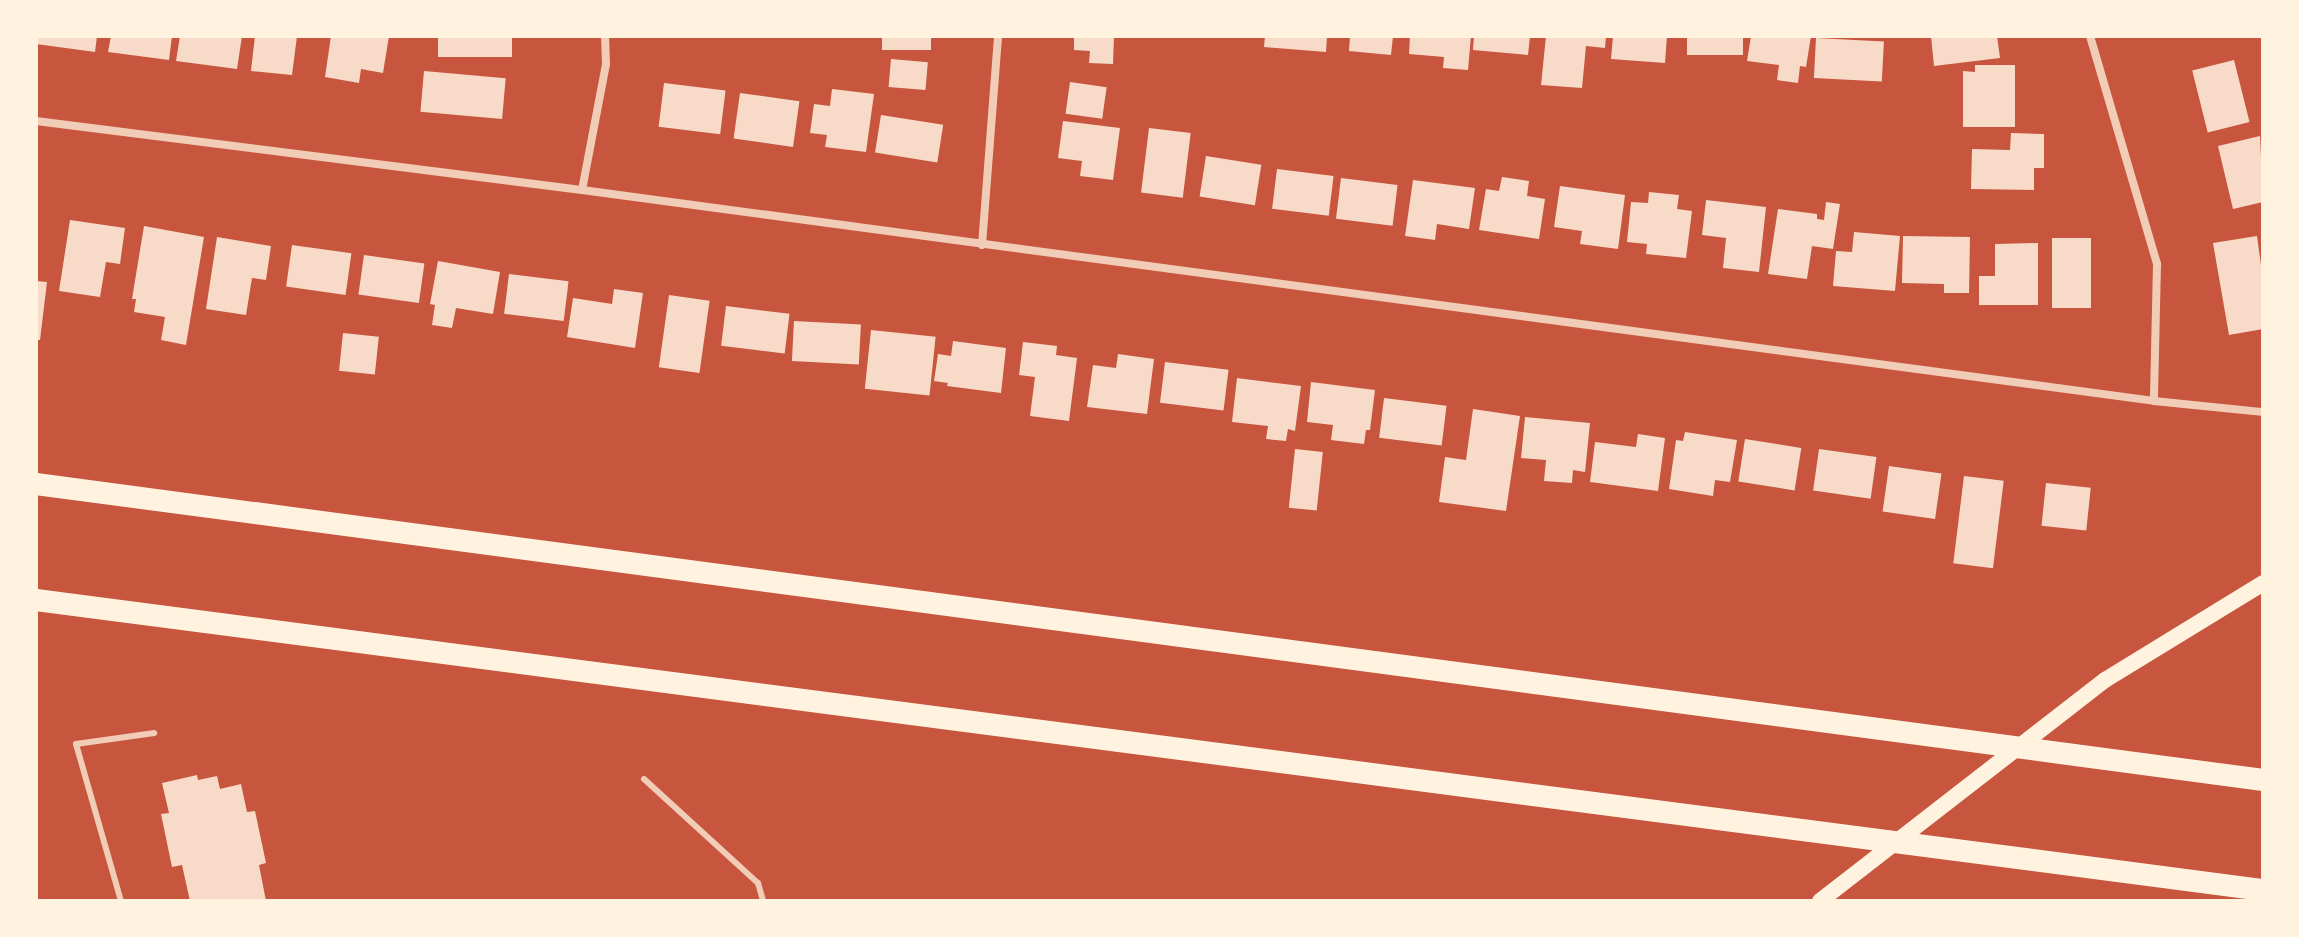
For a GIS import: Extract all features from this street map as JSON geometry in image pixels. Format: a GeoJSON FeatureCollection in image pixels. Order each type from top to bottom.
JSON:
{"type":"FeatureCollection","features":[{"type":"Feature","properties":{"kind":"highway"},"geometry":{"type":"LineString","coordinates":[[36,484],[2263,780]]}},
{"type":"Feature","properties":{"kind":"highway"},"geometry":{"type":"LineString","coordinates":[[36,600],[2263,890]]}},
{"type":"Feature","properties":{"kind":"main road"},"geometry":{"type":"LineString","coordinates":[[1820,901],[2105,680],[2263,583]]}},
{"type":"Feature","properties":{"kind":"street"},"geometry":{"type":"LineString","coordinates":[[582,190],[606,64],[605,36]]}},
{"type":"Feature","properties":{"kind":"street"},"geometry":{"type":"LineString","coordinates":[[982,245],[998,36]]}},
{"type":"Feature","properties":{"kind":"street"},"geometry":{"type":"LineString","coordinates":[[2090,36],[2157,264],[2154,401]]}},
{"type":"Feature","properties":{"kind":"street"},"geometry":{"type":"LineString","coordinates":[[36,121],[582,190],[2154,401],[2263,412]]}},
{"type":"Feature","properties":{"kind":"lane"},"geometry":{"type":"LineString","coordinates":[[121,901],[76,744],[154,733]]}},
{"type":"Feature","properties":{"kind":"lane"},"geometry":{"type":"LineString","coordinates":[[644,779],[758,883],[763,901]]}},
{"type":"Feature","properties":{"kind":"building"},"geometry":{"type":"Polygon","coordinates":[[[36,36],[97,36],[95,52],[36,44],[36,36]]]}},
{"type":"Feature","properties":{"kind":"building"},"geometry":{"type":"Polygon","coordinates":[[[111,36],[172,36],[169,60],[108,52],[111,36]]]}},
{"type":"Feature","properties":{"kind":"building"},"geometry":{"type":"Polygon","coordinates":[[[180,36],[242,36],[237,69],[176,61],[180,36]]]}},
{"type":"Feature","properties":{"kind":"building"},"geometry":{"type":"Polygon","coordinates":[[[255,36],[297,36],[292,75],[251,71],[255,36]]]}},
{"type":"Feature","properties":{"kind":"building"},"geometry":{"type":"Polygon","coordinates":[[[331,36],[389,36],[383,73],[361,69],[359,83],[325,77],[331,36]]]}},
{"type":"Feature","properties":{"kind":"building"},"geometry":{"type":"Polygon","coordinates":[[[438,36],[512,36],[512,57],[438,57],[438,36]]]}},
{"type":"Feature","properties":{"kind":"building"},"geometry":{"type":"Polygon","coordinates":[[[882,36],[931,36],[931,50],[882,50],[882,36]]]}},
{"type":"Feature","properties":{"kind":"building"},"geometry":{"type":"Polygon","coordinates":[[[1074,36],[1114,36],[1113,64],[1089,63],[1090,51],[1074,50],[1074,36]]]}},
{"type":"Feature","properties":{"kind":"building"},"geometry":{"type":"Polygon","coordinates":[[[1265,36],[1327,36],[1326,52],[1264,47],[1265,36]]]}},
{"type":"Feature","properties":{"kind":"building"},"geometry":{"type":"Polygon","coordinates":[[[1350,36],[1393,36],[1391,55],[1349,51],[1350,36]]]}},
{"type":"Feature","properties":{"kind":"building"},"geometry":{"type":"Polygon","coordinates":[[[1410,36],[1471,36],[1468,70],[1443,68],[1444,57],[1409,54],[1410,36]]]}},
{"type":"Feature","properties":{"kind":"building"},"geometry":{"type":"Polygon","coordinates":[[[1474,36],[1530,36],[1528,55],[1473,50],[1474,36]]]}},
{"type":"Feature","properties":{"kind":"building"},"geometry":{"type":"Polygon","coordinates":[[[1546,36],[1606,36],[1605,48],[1586,46],[1582,88],[1541,85],[1546,36]]]}},
{"type":"Feature","properties":{"kind":"building"},"geometry":{"type":"Polygon","coordinates":[[[1613,36],[1667,36],[1665,63],[1611,59],[1613,36]]]}},
{"type":"Feature","properties":{"kind":"building"},"geometry":{"type":"Polygon","coordinates":[[[1687,36],[1743,36],[1743,55],[1687,55],[1687,36]]]}},
{"type":"Feature","properties":{"kind":"building"},"geometry":{"type":"Polygon","coordinates":[[[1751,36],[1811,36],[1806,67],[1800,66],[1798,83],[1777,80],[1779,65],[1747,61],[1751,36]]]}},
{"type":"Feature","properties":{"kind":"building"},"geometry":{"type":"Polygon","coordinates":[[[1931,36],[1997,36],[2000,58],[1934,66],[1931,36]]]}},
{"type":"Feature","properties":{"kind":"building"},"geometry":{"type":"Polygon","coordinates":[[[1816,38],[1884,42],[1882,82],[1814,78],[1816,38]]]}},
{"type":"Feature","properties":{"kind":"building"},"geometry":{"type":"Polygon","coordinates":[[[891,59],[928,62],[925,90],[889,87],[891,59]]]}},
{"type":"Feature","properties":{"kind":"building"},"geometry":{"type":"Polygon","coordinates":[[[2234,60],[2249,122],[2208,133],[2192,70],[2234,60]]]}},
{"type":"Feature","properties":{"kind":"building"},"geometry":{"type":"Polygon","coordinates":[[[1975,65],[2015,65],[2015,127],[1963,127],[1963,71],[1975,72],[1975,65]]]}},
{"type":"Feature","properties":{"kind":"building"},"geometry":{"type":"Polygon","coordinates":[[[424,71],[506,78],[502,119],[420,112],[424,71]]]}},
{"type":"Feature","properties":{"kind":"building"},"geometry":{"type":"Polygon","coordinates":[[[1070,82],[1107,87],[1102,119],[1066,114],[1070,82]]]}},
{"type":"Feature","properties":{"kind":"building"},"geometry":{"type":"Polygon","coordinates":[[[664,83],[726,91],[720,134],[659,127],[664,83]]]}},
{"type":"Feature","properties":{"kind":"building"},"geometry":{"type":"Polygon","coordinates":[[[832,89],[874,94],[866,152],[825,147],[827,135],[810,133],[814,104],[830,106],[832,89]]]}},
{"type":"Feature","properties":{"kind":"building"},"geometry":{"type":"Polygon","coordinates":[[[740,93],[799,101],[793,147],[734,139],[740,93]]]}},
{"type":"Feature","properties":{"kind":"building"},"geometry":{"type":"Polygon","coordinates":[[[881,115],[943,125],[937,162],[875,153],[881,115]]]}},
{"type":"Feature","properties":{"kind":"building"},"geometry":{"type":"Polygon","coordinates":[[[1063,121],[1120,128],[1113,180],[1080,176],[1082,161],[1058,158],[1063,121]]]}},
{"type":"Feature","properties":{"kind":"building"},"geometry":{"type":"Polygon","coordinates":[[[1149,128],[1191,133],[1183,198],[1141,193],[1149,128]]]}},
{"type":"Feature","properties":{"kind":"building"},"geometry":{"type":"Polygon","coordinates":[[[2011,133],[2044,134],[2044,168],[2034,168],[2034,190],[1971,189],[1972,149],[2010,150],[2011,133]]]}},
{"type":"Feature","properties":{"kind":"building"},"geometry":{"type":"Polygon","coordinates":[[[2260,136],[2263,202],[2233,209],[2218,146],[2260,136]]]}},
{"type":"Feature","properties":{"kind":"building"},"geometry":{"type":"Polygon","coordinates":[[[1206,156],[1261,165],[1255,205],[1200,196],[1206,156]]]}},
{"type":"Feature","properties":{"kind":"building"},"geometry":{"type":"Polygon","coordinates":[[[1277,169],[1334,176],[1329,216],[1272,209],[1277,169]]]}},
{"type":"Feature","properties":{"kind":"building"},"geometry":{"type":"Polygon","coordinates":[[[1502,177],[1529,181],[1527,196],[1545,199],[1539,239],[1479,230],[1486,189],[1499,191],[1502,177]]]}},
{"type":"Feature","properties":{"kind":"building"},"geometry":{"type":"Polygon","coordinates":[[[1341,178],[1398,185],[1393,226],[1336,219],[1341,178]]]}},
{"type":"Feature","properties":{"kind":"building"},"geometry":{"type":"Polygon","coordinates":[[[1413,180],[1475,188],[1469,229],[1437,224],[1435,240],[1405,236],[1413,180]]]}},
{"type":"Feature","properties":{"kind":"building"},"geometry":{"type":"Polygon","coordinates":[[[1560,186],[1625,195],[1618,249],[1580,244],[1582,231],[1554,227],[1560,186]]]}},
{"type":"Feature","properties":{"kind":"building"},"geometry":{"type":"Polygon","coordinates":[[[1649,192],[1679,195],[1677,209],[1692,211],[1686,258],[1646,254],[1647,244],[1627,242],[1631,202],[1648,203],[1649,192]]]}},
{"type":"Feature","properties":{"kind":"building"},"geometry":{"type":"Polygon","coordinates":[[[1706,200],[1766,207],[1759,272],[1723,268],[1726,238],[1702,235],[1706,200]]]}},
{"type":"Feature","properties":{"kind":"building"},"geometry":{"type":"Polygon","coordinates":[[[1826,202],[1840,204],[1833,249],[1812,246],[1807,279],[1768,274],[1778,209],[1817,214],[1817,219],[1824,220],[1826,202]]]}},
{"type":"Feature","properties":{"kind":"building"},"geometry":{"type":"Polygon","coordinates":[[[70,220],[125,228],[120,264],[106,262],[100,297],[59,291],[70,220]]]}},
{"type":"Feature","properties":{"kind":"building"},"geometry":{"type":"Polygon","coordinates":[[[144,226],[204,237],[186,345],[161,340],[165,317],[134,312],[136,299],[132,299],[144,226]]]}},
{"type":"Feature","properties":{"kind":"building"},"geometry":{"type":"Polygon","coordinates":[[[1854,232],[1900,236],[1895,291],[1833,286],[1836,251],[1852,252],[1854,232]]]}},
{"type":"Feature","properties":{"kind":"building"},"geometry":{"type":"Polygon","coordinates":[[[1903,236],[1970,237],[1969,293],[1944,293],[1944,284],[1902,283],[1903,236]]]}},
{"type":"Feature","properties":{"kind":"building"},"geometry":{"type":"Polygon","coordinates":[[[2257,236],[2263,280],[2263,329],[2229,335],[2213,243],[2257,236]]]}},
{"type":"Feature","properties":{"kind":"building"},"geometry":{"type":"Polygon","coordinates":[[[217,237],[271,246],[266,280],[252,278],[246,315],[206,309],[217,237]]]}},
{"type":"Feature","properties":{"kind":"building"},"geometry":{"type":"Polygon","coordinates":[[[2052,238],[2091,238],[2091,308],[2052,308],[2052,238]]]}},
{"type":"Feature","properties":{"kind":"building"},"geometry":{"type":"Polygon","coordinates":[[[2038,243],[2038,305],[1979,305],[1979,276],[1995,276],[1995,244],[2038,243]]]}},
{"type":"Feature","properties":{"kind":"building"},"geometry":{"type":"Polygon","coordinates":[[[292,245],[351,253],[346,295],[286,287],[292,245]]]}},
{"type":"Feature","properties":{"kind":"building"},"geometry":{"type":"Polygon","coordinates":[[[364,255],[424,263],[419,303],[358,295],[364,255]]]}},
{"type":"Feature","properties":{"kind":"building"},"geometry":{"type":"Polygon","coordinates":[[[438,261],[500,272],[493,314],[456,308],[452,328],[432,325],[435,305],[430,304],[438,261]]]}},
{"type":"Feature","properties":{"kind":"building"},"geometry":{"type":"Polygon","coordinates":[[[509,274],[569,281],[564,321],[504,314],[509,274]]]}},
{"type":"Feature","properties":{"kind":"building"},"geometry":{"type":"Polygon","coordinates":[[[36,281],[47,282],[40,340],[36,340],[36,281]]]}},
{"type":"Feature","properties":{"kind":"building"},"geometry":{"type":"Polygon","coordinates":[[[614,289],[643,293],[635,348],[567,337],[573,298],[612,304],[614,289]]]}},
{"type":"Feature","properties":{"kind":"building"},"geometry":{"type":"Polygon","coordinates":[[[669,295],[710,301],[699,373],[659,367],[669,295]]]}},
{"type":"Feature","properties":{"kind":"building"},"geometry":{"type":"Polygon","coordinates":[[[726,306],[790,314],[785,354],[721,346],[726,306]]]}},
{"type":"Feature","properties":{"kind":"building"},"geometry":{"type":"Polygon","coordinates":[[[794,321],[861,325],[859,364],[792,361],[794,321]]]}},
{"type":"Feature","properties":{"kind":"building"},"geometry":{"type":"Polygon","coordinates":[[[871,330],[936,337],[929,395],[865,389],[871,330]]]}},
{"type":"Feature","properties":{"kind":"building"},"geometry":{"type":"Polygon","coordinates":[[[343,333],[379,337],[375,375],[339,371],[343,333]]]}},
{"type":"Feature","properties":{"kind":"building"},"geometry":{"type":"Polygon","coordinates":[[[953,341],[1006,348],[1001,393],[947,386],[948,383],[934,381],[938,354],[951,356],[953,341]]]}},
{"type":"Feature","properties":{"kind":"building"},"geometry":{"type":"Polygon","coordinates":[[[1023,342],[1057,346],[1056,355],[1077,358],[1069,421],[1030,416],[1035,377],[1019,375],[1023,342]]]}},
{"type":"Feature","properties":{"kind":"building"},"geometry":{"type":"Polygon","coordinates":[[[1118,354],[1154,359],[1147,414],[1087,407],[1093,365],[1116,368],[1118,354]]]}},
{"type":"Feature","properties":{"kind":"building"},"geometry":{"type":"Polygon","coordinates":[[[1165,362],[1229,370],[1224,410],[1160,403],[1165,362]]]}},
{"type":"Feature","properties":{"kind":"building"},"geometry":{"type":"Polygon","coordinates":[[[1237,378],[1301,386],[1295,431],[1288,429],[1286,441],[1266,439],[1268,426],[1232,422],[1237,378]]]}},
{"type":"Feature","properties":{"kind":"building"},"geometry":{"type":"Polygon","coordinates":[[[1311,382],[1375,390],[1370,430],[1366,430],[1364,444],[1331,440],[1333,425],[1307,422],[1311,382]]]}},
{"type":"Feature","properties":{"kind":"building"},"geometry":{"type":"Polygon","coordinates":[[[1384,398],[1447,406],[1442,445],[1379,438],[1384,398]]]}},
{"type":"Feature","properties":{"kind":"building"},"geometry":{"type":"Polygon","coordinates":[[[1473,409],[1520,416],[1506,511],[1439,502],[1445,457],[1466,460],[1473,409]]]}},
{"type":"Feature","properties":{"kind":"building"},"geometry":{"type":"Polygon","coordinates":[[[1525,417],[1590,423],[1585,472],[1573,470],[1572,483],[1544,481],[1546,460],[1521,458],[1525,417]]]}},
{"type":"Feature","properties":{"kind":"building"},"geometry":{"type":"Polygon","coordinates":[[[1685,432],[1737,440],[1730,482],[1715,480],[1713,496],[1669,489],[1676,440],[1683,441],[1685,432]]]}},
{"type":"Feature","properties":{"kind":"building"},"geometry":{"type":"Polygon","coordinates":[[[1638,434],[1665,438],[1658,491],[1590,482],[1595,442],[1636,447],[1638,434]]]}},
{"type":"Feature","properties":{"kind":"building"},"geometry":{"type":"Polygon","coordinates":[[[1745,439],[1801,448],[1795,490],[1738,481],[1745,439]]]}},
{"type":"Feature","properties":{"kind":"building"},"geometry":{"type":"Polygon","coordinates":[[[1295,449],[1323,452],[1317,511],[1289,508],[1295,449]]]}},
{"type":"Feature","properties":{"kind":"building"},"geometry":{"type":"Polygon","coordinates":[[[1819,449],[1876,457],[1871,499],[1813,491],[1819,449]]]}},
{"type":"Feature","properties":{"kind":"building"},"geometry":{"type":"Polygon","coordinates":[[[1889,466],[1941,473],[1935,519],[1883,512],[1889,466]]]}},
{"type":"Feature","properties":{"kind":"building"},"geometry":{"type":"Polygon","coordinates":[[[1964,476],[2004,481],[1993,568],[1953,563],[1964,476]]]}},
{"type":"Feature","properties":{"kind":"building"},"geometry":{"type":"Polygon","coordinates":[[[2046,483],[2091,488],[2086,530],[2042,526],[2046,483]]]}},
{"type":"Feature","properties":{"kind":"building"},"geometry":{"type":"Polygon","coordinates":[[[197,775],[198,780],[217,776],[220,789],[241,784],[247,812],[255,811],[266,863],[259,865],[266,901],[190,901],[182,865],[172,867],[161,814],[169,813],[162,783],[197,775]]]}}]}
